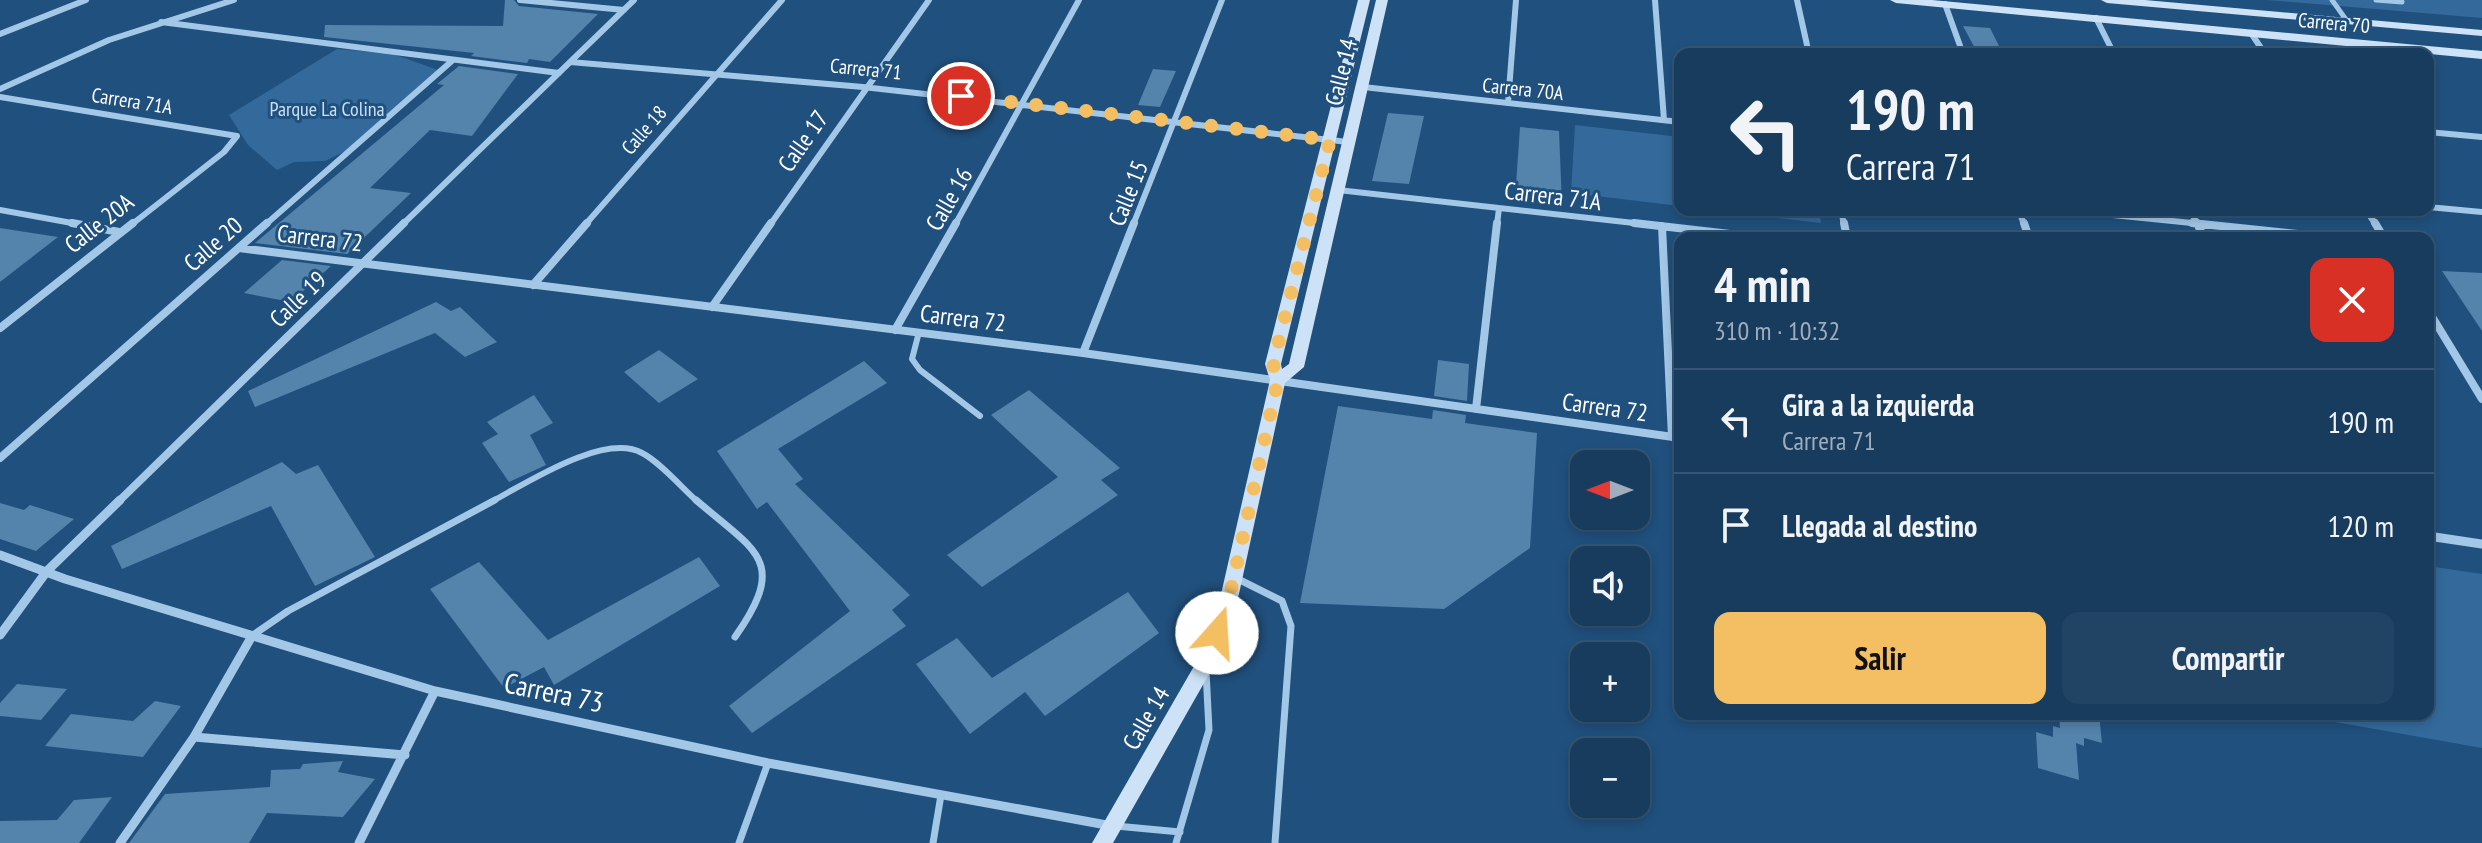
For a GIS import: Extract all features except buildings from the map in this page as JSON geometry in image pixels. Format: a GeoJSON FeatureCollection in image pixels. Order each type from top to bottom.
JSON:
{"type":"FeatureCollection","features":[{"type":"Feature","properties":{"kind":"street"},"geometry":{"type":"LineString","coordinates":[[0,34],[86,0]]}},
{"type":"Feature","properties":{"kind":"street"},"geometry":{"type":"LineString","coordinates":[[0,89],[109,40],[234,0]]}},
{"type":"Feature","properties":{"kind":"street"},"geometry":{"type":"LineString","coordinates":[[520,0],[624,10]]}},
{"type":"Feature","properties":{"kind":"street","name":"Calle 19"},"geometry":{"type":"LineString","coordinates":[[0,635],[47,571],[634,0]]}},
{"type":"Feature","properties":{"kind":"street","name":"Calle 18"},"geometry":{"type":"LineString","coordinates":[[533,285],[782,0]]}},
{"type":"Feature","properties":{"kind":"street","name":"Calle 17"},"geometry":{"type":"LineString","coordinates":[[712,307],[929,0]]}},
{"type":"Feature","properties":{"kind":"street","name":"Calle 16"},"geometry":{"type":"LineString","coordinates":[[895,330],[1025,103],[1079,0]]}},
{"type":"Feature","properties":{"kind":"street","name":"Calle 15"},"geometry":{"type":"LineString","coordinates":[[1083,353],[1222,0]]}},
{"type":"Feature","properties":{"kind":"street","name":"Calle 14"},"geometry":{"type":"LineString","coordinates":[[1102,843],[1205,663],[1228,603],[1278,380],[1273,364],[1364,0]]}},
{"type":"Feature","properties":{"kind":"street","name":"Calle 14"},"geometry":{"type":"LineString","coordinates":[[1278,380],[1296,367],[1382,0]]}},
{"type":"Feature","properties":{"kind":"street"},"geometry":{"type":"LineString","coordinates":[[1508,103],[1516,0]]}},
{"type":"Feature","properties":{"kind":"street"},"geometry":{"type":"LineString","coordinates":[[1655,0],[1664,120]]}},
{"type":"Feature","properties":{"kind":"street"},"geometry":{"type":"LineString","coordinates":[[1797,0],[1808,48]]}},
{"type":"Feature","properties":{"kind":"street","name":"Carrera 70"},"geometry":{"type":"LineString","coordinates":[[1896,0],[2408,48]]}},
{"type":"Feature","properties":{"kind":"street","name":"Carrera 70"},"geometry":{"type":"LineString","coordinates":[[2107,0],[2482,33]]}},
{"type":"Feature","properties":{"kind":"street"},"geometry":{"type":"LineString","coordinates":[[1945,4],[1961,48]]}},
{"type":"Feature","properties":{"kind":"street"},"geometry":{"type":"LineString","coordinates":[[2096,18],[2111,48]]}},
{"type":"Feature","properties":{"kind":"street"},"geometry":{"type":"LineString","coordinates":[[161,22],[559,73]]}},
{"type":"Feature","properties":{"kind":"street"},"geometry":{"type":"LineString","coordinates":[[2251,33],[2261,48]]}},
{"type":"Feature","properties":{"kind":"street","name":"Carrera 70"},"geometry":{"type":"LineString","coordinates":[[2434,50],[2482,55]]}},
{"type":"Feature","properties":{"kind":"street","name":"Calle 20"},"geometry":{"type":"LineString","coordinates":[[0,458],[453,60]]}},
{"type":"Feature","properties":{"kind":"street","name":"Carrera 71"},"geometry":{"type":"LineString","coordinates":[[570,62],[719,71],[866,85],[1348,142]]}},
{"type":"Feature","properties":{"kind":"street","name":"Carrera 70A"},"geometry":{"type":"LineString","coordinates":[[1363,87],[1674,121]]}},
{"type":"Feature","properties":{"kind":"street","name":"Carrera 71A"},"geometry":{"type":"LineString","coordinates":[[0,97],[234,134],[236,141],[224,152]]}},
{"type":"Feature","properties":{"kind":"street"},"geometry":{"type":"LineString","coordinates":[[2434,133],[2482,137]]}},
{"type":"Feature","properties":{"kind":"street","name":"Calle 20A"},"geometry":{"type":"LineString","coordinates":[[1,325],[224,152]]}},
{"type":"Feature","properties":{"kind":"street","name":"Carrera 71A"},"geometry":{"type":"LineString","coordinates":[[1338,190],[1714,232]]}},
{"type":"Feature","properties":{"kind":"street"},"geometry":{"type":"LineString","coordinates":[[1476,409],[1499,208]]}},
{"type":"Feature","properties":{"kind":"street"},"geometry":{"type":"LineString","coordinates":[[2434,208],[2482,212]]}},
{"type":"Feature","properties":{"kind":"street"},"geometry":{"type":"LineString","coordinates":[[0,210],[119,232]]}},
{"type":"Feature","properties":{"kind":"street"},"geometry":{"type":"LineString","coordinates":[[2120,216],[2276,232]]}},
{"type":"Feature","properties":{"kind":"street"},"geometry":{"type":"LineString","coordinates":[[2193,216],[2201,232]]}},
{"type":"Feature","properties":{"kind":"street"},"geometry":{"type":"LineString","coordinates":[[1662,226],[1674,407]]}},
{"type":"Feature","properties":{"kind":"street","name":"Carrera 72"},"geometry":{"type":"LineString","coordinates":[[239,248],[1083,353],[1674,437]]}},
{"type":"Feature","properties":{"kind":"street"},"geometry":{"type":"LineString","coordinates":[[2434,320],[2482,399]]}},
{"type":"Feature","properties":{"kind":"street"},"geometry":{"type":"LineString","coordinates":[[2434,537],[2482,544]]}},
{"type":"Feature","properties":{"kind":"street","name":"Carrera 73"},"geometry":{"type":"LineString","coordinates":[[0,555],[65,579],[435,691],[768,763],[1112,826]]}},
{"type":"Feature","properties":{"kind":"street"},"geometry":{"type":"LineString","coordinates":[[120,843],[194,737],[252,636]]}},
{"type":"Feature","properties":{"kind":"street"},"geometry":{"type":"LineString","coordinates":[[359,843],[435,691]]}},
{"type":"Feature","properties":{"kind":"street"},"geometry":{"type":"LineString","coordinates":[[194,737],[405,755]]}},
{"type":"Feature","properties":{"kind":"lane"},"geometry":{"type":"LineString","coordinates":[[2332,0],[2347,21]]}},
{"type":"Feature","properties":{"kind":"lane"},"geometry":{"type":"LineString","coordinates":[[2376,0],[2402,2]]}},
{"type":"Feature","properties":{"kind":"lane"},"geometry":{"type":"LineString","coordinates":[[919,332],[912,359],[920,370],[980,416]]}},
{"type":"Feature","properties":{"kind":"lane"},"geometry":{"type":"LineString","coordinates":[[252,636],[288,611],[576,457],[604,448],[622,448],[641,452],[753,550],[765,569],[763,595],[735,637]]}},
{"type":"Feature","properties":{"kind":"lane"},"geometry":{"type":"LineString","coordinates":[[1234,577],[1282,601],[1291,626],[1275,843]]}},
{"type":"Feature","properties":{"kind":"lane"},"geometry":{"type":"LineString","coordinates":[[1176,843],[1209,730],[1205,663]]}},
{"type":"Feature","properties":{"kind":"lane"},"geometry":{"type":"LineString","coordinates":[[739,843],[768,763]]}},
{"type":"Feature","properties":{"kind":"lane"},"geometry":{"type":"LineString","coordinates":[[933,843],[941,795]]}},
{"type":"Feature","properties":{"kind":"lane"},"geometry":{"type":"LineString","coordinates":[[1112,826],[1180,832]]}},
{"type":"Feature","properties":{"kind":"green space"},"geometry":{"type":"Polygon","coordinates":[[[2267,0],[2482,0],[2482,18],[2267,0]]]}},
{"type":"Feature","properties":{"kind":"green space","name":"Parque La Colina"},"geometry":{"type":"Polygon","coordinates":[[[337,49],[393,54],[441,71],[354,147],[325,161],[294,162],[277,170],[248,145],[229,115],[337,49]]]}},
{"type":"Feature","properties":{"kind":"green space"},"geometry":{"type":"Polygon","coordinates":[[[1575,125],[1674,136],[1674,205],[1571,193],[1575,125]]]}},
{"type":"Feature","properties":{"kind":"green space"},"geometry":{"type":"Polygon","coordinates":[[[1762,216],[1820,216],[1821,223],[1762,216]]]}},
{"type":"Feature","properties":{"kind":"green space"},"geometry":{"type":"Polygon","coordinates":[[[2434,567],[2482,574],[2482,748],[2324,720],[2434,720],[2434,567]]]}},
{"type":"Feature","properties":{"kind":"route"},"geometry":{"type":"LineString","coordinates":[[961,96],[1330,140],[1273,364],[1278,380],[1228,603],[1217,633]]}}]}
